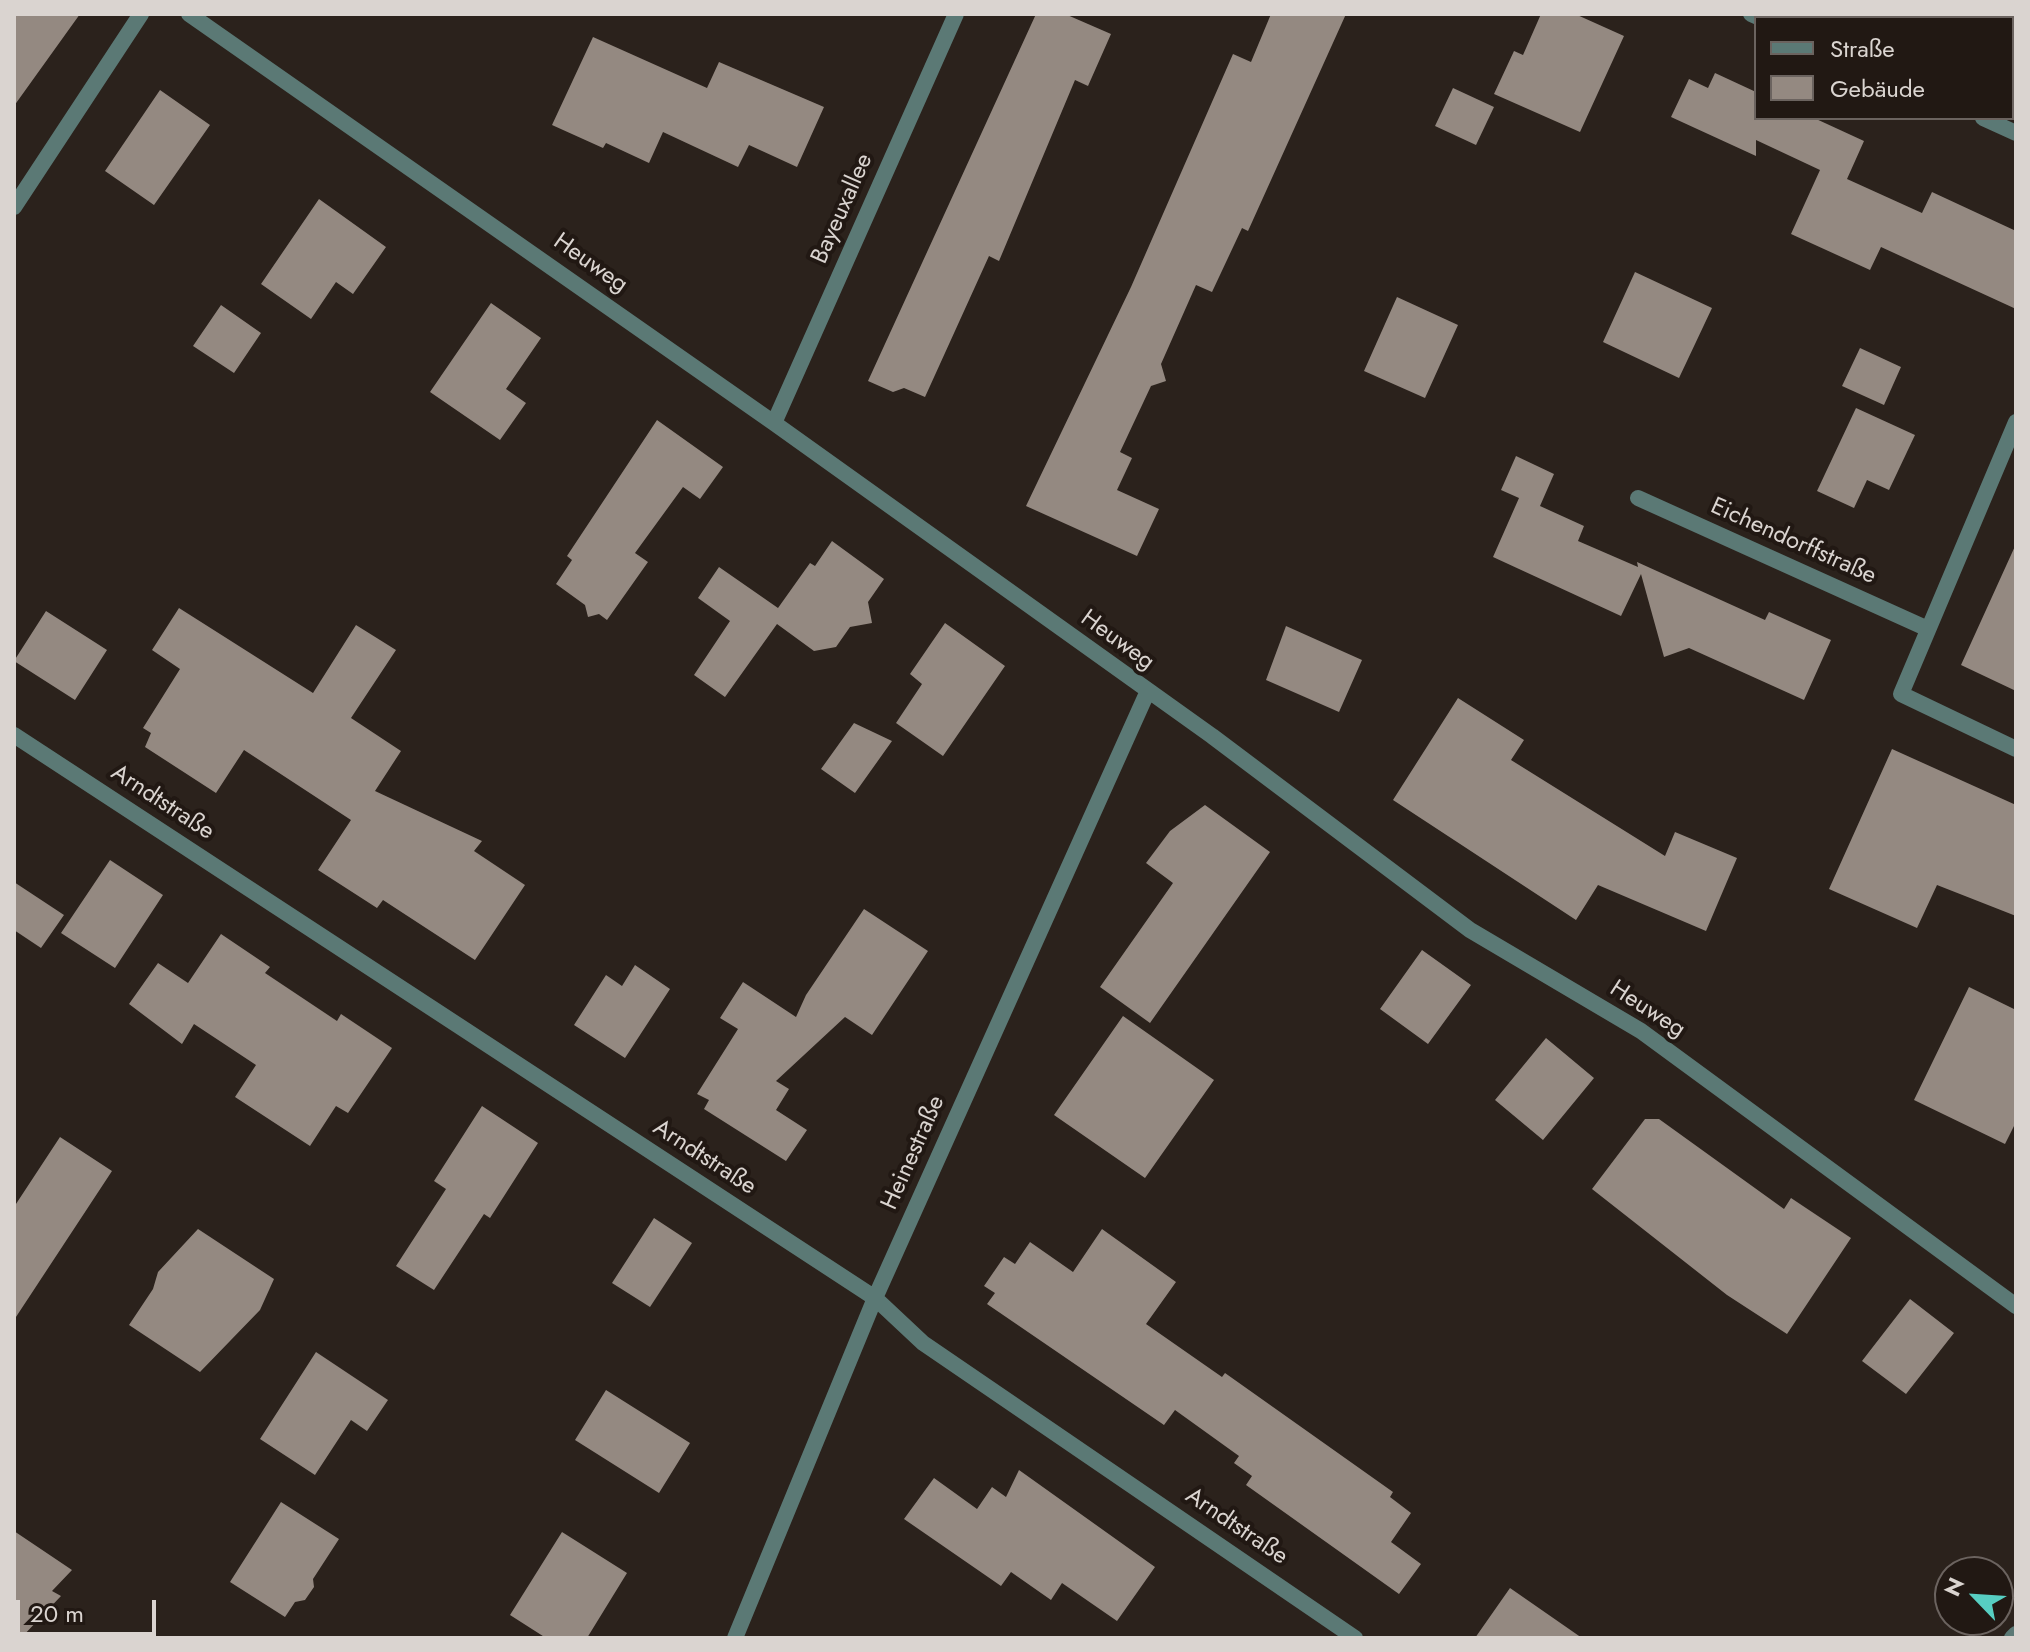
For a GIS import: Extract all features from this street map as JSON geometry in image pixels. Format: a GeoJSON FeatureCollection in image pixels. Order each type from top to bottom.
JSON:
{"type":"FeatureCollection","features":[{"type":"Feature","properties":{"kind":"street"},"geometry":{"type":"LineString","coordinates":[[14,207],[141,14]]}},
{"type":"Feature","properties":{"kind":"street","name":"Heuweg"},"geometry":{"type":"LineString","coordinates":[[189,14],[774,423],[1147,693],[1212,736],[1470,930],[1641,1031],[2016,1306]]}},
{"type":"Feature","properties":{"kind":"street","name":"Bayeuxallee"},"geometry":{"type":"LineString","coordinates":[[774,423],[956,14]]}},
{"type":"Feature","properties":{"kind":"street"},"geometry":{"type":"LineString","coordinates":[[1987,120],[2016,133]]}},
{"type":"Feature","properties":{"kind":"street"},"geometry":{"type":"LineString","coordinates":[[2016,422],[1901,694],[2016,749]]}},
{"type":"Feature","properties":{"kind":"street","name":"Eichendorffstraße"},"geometry":{"type":"LineString","coordinates":[[1638,498],[1928,629]]}},
{"type":"Feature","properties":{"kind":"street","name":"Heinestraße"},"geometry":{"type":"LineString","coordinates":[[735,1638],[875,1298],[1147,693]]}},
{"type":"Feature","properties":{"kind":"street","name":"Arndtstraße"},"geometry":{"type":"LineString","coordinates":[[14,735],[875,1298],[923,1343],[1355,1638]]}},
{"type":"Feature","properties":{"kind":"building"},"geometry":{"type":"Polygon","coordinates":[[[14,14],[80,14],[14,106],[14,14]]]}},
{"type":"Feature","properties":{"kind":"building"},"geometry":{"type":"Polygon","coordinates":[[[1036,14],[1065,14],[1111,34],[1088,86],[1075,80],[999,261],[989,256],[925,397],[904,388],[893,392],[868,381],[1036,14]]]}},
{"type":"Feature","properties":{"kind":"building"},"geometry":{"type":"Polygon","coordinates":[[[1271,14],[1346,14],[1248,231],[1242,228],[1212,292],[1196,285],[1161,364],[1166,381],[1151,386],[1120,452],[1132,458],[1117,490],[1159,509],[1137,556],[1026,506],[1131,287],[1233,54],[1251,62],[1271,14]]]}},
{"type":"Feature","properties":{"kind":"building"},"geometry":{"type":"Polygon","coordinates":[[[1541,14],[1575,14],[1624,36],[1580,132],[1494,94],[1514,51],[1523,55],[1541,14]]]}},
{"type":"Feature","properties":{"kind":"building"},"geometry":{"type":"Polygon","coordinates":[[[593,37],[707,88],[719,62],[824,107],[797,167],[749,145],[738,167],[663,132],[649,163],[606,143],[603,148],[552,125],[593,37]]]}},
{"type":"Feature","properties":{"kind":"building"},"geometry":{"type":"Polygon","coordinates":[[[1715,73],[1754,91],[1754,120],[1818,120],[1864,141],[1847,179],[1922,213],[1932,192],[2016,231],[2016,309],[1881,247],[1870,270],[1791,234],[1820,170],[1756,140],[1756,156],[1671,117],[1689,79],[1708,88],[1715,73]]]}},
{"type":"Feature","properties":{"kind":"building"},"geometry":{"type":"Polygon","coordinates":[[[1453,88],[1494,107],[1476,145],[1435,126],[1453,88]]]}},
{"type":"Feature","properties":{"kind":"building"},"geometry":{"type":"Polygon","coordinates":[[[160,90],[210,125],[154,205],[105,171],[160,90]]]}},
{"type":"Feature","properties":{"kind":"building"},"geometry":{"type":"Polygon","coordinates":[[[319,199],[386,247],[353,294],[336,282],[311,319],[261,284],[319,199]]]}},
{"type":"Feature","properties":{"kind":"building"},"geometry":{"type":"Polygon","coordinates":[[[1635,272],[1712,308],[1679,378],[1603,342],[1635,272]]]}},
{"type":"Feature","properties":{"kind":"building"},"geometry":{"type":"Polygon","coordinates":[[[1397,297],[1458,325],[1425,398],[1364,371],[1397,297]]]}},
{"type":"Feature","properties":{"kind":"building"},"geometry":{"type":"Polygon","coordinates":[[[491,303],[541,338],[506,389],[526,403],[500,440],[430,392],[491,303]]]}},
{"type":"Feature","properties":{"kind":"building"},"geometry":{"type":"Polygon","coordinates":[[[221,305],[261,333],[234,373],[193,346],[221,305]]]}},
{"type":"Feature","properties":{"kind":"building"},"geometry":{"type":"Polygon","coordinates":[[[1860,348],[1901,367],[1884,405],[1842,386],[1860,348]]]}},
{"type":"Feature","properties":{"kind":"building"},"geometry":{"type":"Polygon","coordinates":[[[1856,408],[1915,435],[1889,490],[1867,480],[1854,508],[1817,491],[1856,408]]]}},
{"type":"Feature","properties":{"kind":"building"},"geometry":{"type":"Polygon","coordinates":[[[657,420],[723,467],[700,499],[683,487],[635,553],[648,562],[607,620],[599,614],[588,617],[585,605],[556,584],[572,560],[567,556],[657,420]]]}},
{"type":"Feature","properties":{"kind":"building"},"geometry":{"type":"Polygon","coordinates":[[[1516,456],[1554,474],[1540,506],[1584,526],[1578,541],[1638,567],[1637,562],[1765,620],[1769,612],[1831,640],[1804,700],[1689,648],[1664,657],[1641,574],[1621,616],[1493,557],[1519,498],[1501,490],[1516,456]]]}},
{"type":"Feature","properties":{"kind":"building"},"geometry":{"type":"Polygon","coordinates":[[[832,541],[884,579],[868,602],[872,623],[850,627],[836,647],[814,651],[777,624],[725,697],[694,675],[730,621],[698,598],[719,567],[778,608],[810,563],[815,566],[832,541]]]}},
{"type":"Feature","properties":{"kind":"building"},"geometry":{"type":"Polygon","coordinates":[[[2016,544],[2016,691],[1961,665],[2016,544]]]}},
{"type":"Feature","properties":{"kind":"building"},"geometry":{"type":"Polygon","coordinates":[[[179,608],[313,693],[356,625],[396,650],[351,718],[401,751],[375,791],[482,841],[474,851],[525,885],[475,960],[383,900],[377,908],[318,870],[351,820],[244,750],[216,793],[145,747],[151,733],[143,728],[180,669],[152,650],[179,608]]]}},
{"type":"Feature","properties":{"kind":"building"},"geometry":{"type":"Polygon","coordinates":[[[46,611],[107,650],[75,700],[14,661],[46,611]]]}},
{"type":"Feature","properties":{"kind":"building"},"geometry":{"type":"Polygon","coordinates":[[[945,623],[1005,666],[943,756],[896,723],[922,684],[910,674],[945,623]]]}},
{"type":"Feature","properties":{"kind":"building"},"geometry":{"type":"Polygon","coordinates":[[[1286,626],[1362,660],[1339,712],[1266,680],[1286,626]]]}},
{"type":"Feature","properties":{"kind":"building"},"geometry":{"type":"Polygon","coordinates":[[[1458,698],[1524,740],[1511,760],[1665,856],[1675,832],[1737,858],[1706,931],[1598,885],[1576,920],[1393,800],[1458,698]]]}},
{"type":"Feature","properties":{"kind":"building"},"geometry":{"type":"Polygon","coordinates":[[[854,723],[892,741],[855,793],[821,769],[854,723]]]}},
{"type":"Feature","properties":{"kind":"building"},"geometry":{"type":"Polygon","coordinates":[[[1892,749],[2016,805],[2016,916],[1937,885],[1917,928],[1829,889],[1892,749]]]}},
{"type":"Feature","properties":{"kind":"building"},"geometry":{"type":"Polygon","coordinates":[[[1205,805],[1270,852],[1150,1023],[1100,987],[1173,883],[1146,863],[1170,831],[1205,805]]]}},
{"type":"Feature","properties":{"kind":"building"},"geometry":{"type":"Polygon","coordinates":[[[110,860],[163,895],[115,968],[61,933],[110,860]]]}},
{"type":"Feature","properties":{"kind":"building"},"geometry":{"type":"Polygon","coordinates":[[[14,882],[64,915],[41,948],[14,930],[14,882]]]}},
{"type":"Feature","properties":{"kind":"building"},"geometry":{"type":"Polygon","coordinates":[[[864,909],[928,951],[872,1035],[845,1017],[776,1081],[789,1089],[776,1110],[807,1130],[786,1161],[704,1109],[709,1100],[697,1094],[738,1029],[720,1018],[743,982],[796,1017],[806,995],[864,909]]]}},
{"type":"Feature","properties":{"kind":"building"},"geometry":{"type":"Polygon","coordinates":[[[221,934],[270,967],[265,973],[337,1021],[341,1014],[392,1048],[348,1113],[336,1106],[310,1146],[235,1097],[256,1065],[194,1024],[182,1044],[129,1004],[158,963],[188,983],[221,934]]]}},
{"type":"Feature","properties":{"kind":"building"},"geometry":{"type":"Polygon","coordinates":[[[1422,950],[1471,985],[1428,1044],[1380,1009],[1422,950]]]}},
{"type":"Feature","properties":{"kind":"building"},"geometry":{"type":"Polygon","coordinates":[[[635,965],[670,989],[625,1058],[574,1025],[606,975],[622,986],[635,965]]]}},
{"type":"Feature","properties":{"kind":"building"},"geometry":{"type":"Polygon","coordinates":[[[1969,987],[2016,1010],[2016,1122],[2005,1144],[1914,1100],[1969,987]]]}},
{"type":"Feature","properties":{"kind":"building"},"geometry":{"type":"Polygon","coordinates":[[[1123,1016],[1214,1080],[1145,1178],[1054,1115],[1123,1016]]]}},
{"type":"Feature","properties":{"kind":"building"},"geometry":{"type":"Polygon","coordinates":[[[1546,1038],[1594,1078],[1543,1140],[1495,1100],[1546,1038]]]}},
{"type":"Feature","properties":{"kind":"building"},"geometry":{"type":"Polygon","coordinates":[[[482,1106],[538,1143],[490,1218],[484,1214],[434,1290],[396,1266],[446,1189],[434,1181],[482,1106]]]}},
{"type":"Feature","properties":{"kind":"building"},"geometry":{"type":"Polygon","coordinates":[[[1645,1119],[1659,1119],[1784,1209],[1791,1198],[1851,1238],[1787,1334],[1727,1295],[1592,1189],[1645,1119]]]}},
{"type":"Feature","properties":{"kind":"building"},"geometry":{"type":"Polygon","coordinates":[[[60,1137],[112,1171],[14,1320],[14,1207],[60,1137]]]}},
{"type":"Feature","properties":{"kind":"building"},"geometry":{"type":"Polygon","coordinates":[[[654,1218],[692,1243],[650,1307],[612,1283],[654,1218]]]}},
{"type":"Feature","properties":{"kind":"building"},"geometry":{"type":"Polygon","coordinates":[[[198,1229],[274,1279],[260,1310],[200,1372],[129,1325],[153,1289],[158,1272],[198,1229]]]}},
{"type":"Feature","properties":{"kind":"building"},"geometry":{"type":"Polygon","coordinates":[[[1102,1229],[1176,1282],[1146,1324],[1222,1377],[1225,1373],[1393,1492],[1390,1497],[1411,1513],[1391,1542],[1421,1564],[1399,1594],[1246,1485],[1252,1476],[1234,1463],[1239,1456],[1175,1410],[1164,1425],[987,1304],[995,1293],[984,1286],[1004,1257],[1015,1264],[1030,1242],[1073,1272],[1102,1229]]]}},
{"type":"Feature","properties":{"kind":"building"},"geometry":{"type":"Polygon","coordinates":[[[1910,1299],[1954,1333],[1906,1394],[1862,1361],[1910,1299]]]}},
{"type":"Feature","properties":{"kind":"building"},"geometry":{"type":"Polygon","coordinates":[[[316,1352],[388,1400],[367,1431],[351,1420],[315,1475],[260,1439],[316,1352]]]}},
{"type":"Feature","properties":{"kind":"building"},"geometry":{"type":"Polygon","coordinates":[[[606,1390],[690,1443],[659,1493],[575,1440],[606,1390]]]}},
{"type":"Feature","properties":{"kind":"building"},"geometry":{"type":"Polygon","coordinates":[[[1019,1470],[1155,1567],[1117,1621],[1062,1583],[1051,1600],[1011,1572],[1001,1586],[904,1519],[934,1478],[977,1509],[992,1487],[1006,1497],[1019,1470]]]}},
{"type":"Feature","properties":{"kind":"building"},"geometry":{"type":"Polygon","coordinates":[[[281,1502],[339,1539],[313,1579],[314,1587],[305,1600],[295,1602],[285,1617],[230,1582],[281,1502]]]}},
{"type":"Feature","properties":{"kind":"building"},"geometry":{"type":"Polygon","coordinates":[[[14,1531],[72,1570],[52,1591],[61,1596],[21,1638],[14,1638],[14,1531]]]}},
{"type":"Feature","properties":{"kind":"building"},"geometry":{"type":"Polygon","coordinates":[[[562,1532],[627,1573],[587,1638],[546,1638],[510,1615],[562,1532]]]}},
{"type":"Feature","properties":{"kind":"building"},"geometry":{"type":"Polygon","coordinates":[[[1510,1588],[1582,1638],[1475,1638],[1510,1588]]]}}]}
